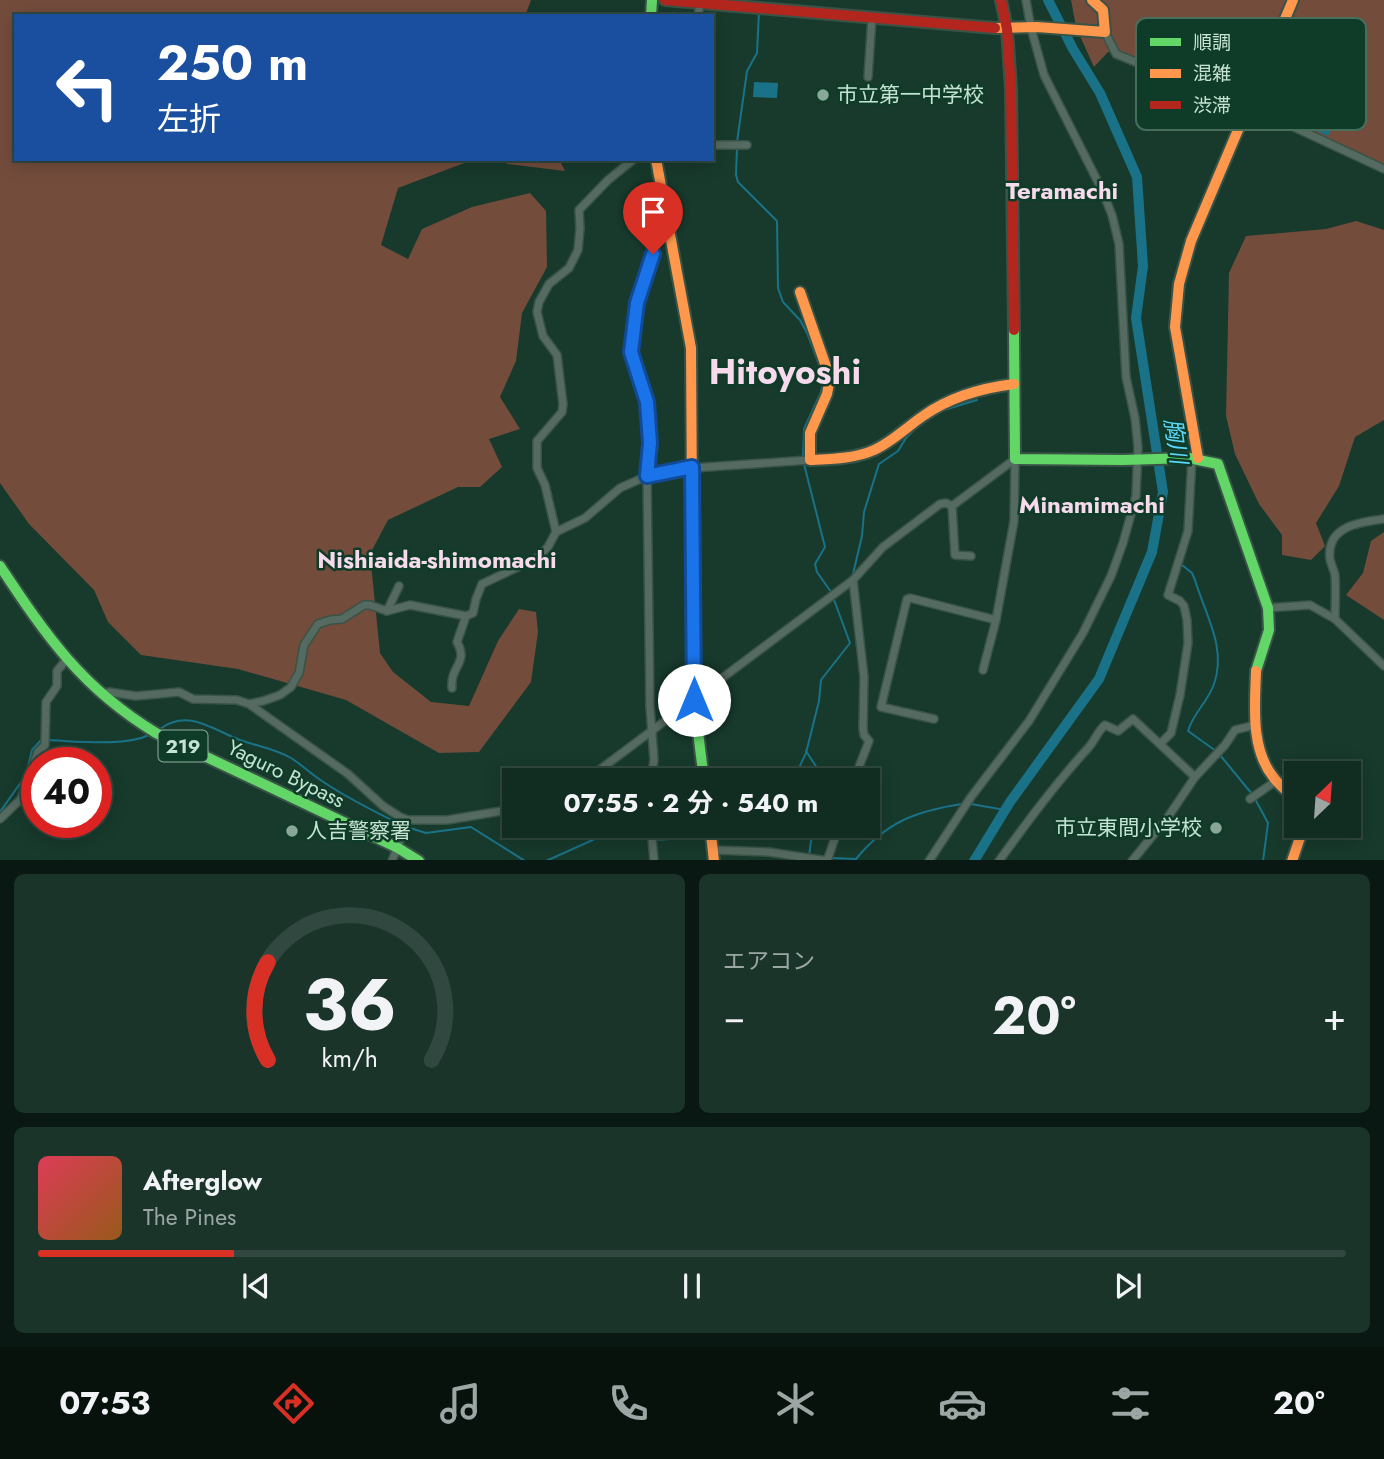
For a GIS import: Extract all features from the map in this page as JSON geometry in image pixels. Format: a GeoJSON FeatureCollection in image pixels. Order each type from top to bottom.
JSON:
{"type":"FeatureCollection","features":[{"type":"Feature","properties":{"kind":"main road"},"geometry":{"type":"LineString","coordinates":[[665,0],[765,4],[872,18],[1007,29],[1034,27],[1099,32],[1103,10],[1091,0]]}},
{"type":"Feature","properties":{"kind":"main road"},"geometry":{"type":"LineString","coordinates":[[1001,0],[1007,29],[1011,89],[1014,459],[1195,458],[1218,464],[1268,608],[1269,630],[1256,671],[1255,725],[1262,755],[1276,781],[1284,788]]}},
{"type":"Feature","properties":{"kind":"main road"},"geometry":{"type":"LineString","coordinates":[[1285,18],[1293,0]]}},
{"type":"Feature","properties":{"kind":"main road"},"geometry":{"type":"LineString","coordinates":[[1195,458],[1175,327],[1179,284],[1191,241],[1238,130]]}},
{"type":"Feature","properties":{"kind":"main road"},"geometry":{"type":"LineString","coordinates":[[656,161],[691,348],[694,700],[702,768]]}},
{"type":"Feature","properties":{"kind":"main road"},"geometry":{"type":"LineString","coordinates":[[800,292],[830,378],[827,394],[810,433],[810,460],[834,459],[877,449],[940,405],[990,386],[1014,384]]}},
{"type":"Feature","properties":{"kind":"main road","name":"Yaguro Bypass"},"geometry":{"type":"LineString","coordinates":[[0,566],[66,660],[122,712],[165,739],[189,748],[419,860]]}},
{"type":"Feature","properties":{"kind":"main road"},"geometry":{"type":"LineString","coordinates":[[1292,860],[1300,838]]}},
{"type":"Feature","properties":{"kind":"street"},"geometry":{"type":"LineString","coordinates":[[929,860],[971,797],[1029,720],[1092,616],[1111,576],[1132,514],[1141,460],[1126,376],[1119,244],[1112,215],[1093,169],[1044,75],[1026,0]]}},
{"type":"Feature","properties":{"kind":"street"},"geometry":{"type":"LineString","coordinates":[[698,14],[700,3]]}},
{"type":"Feature","properties":{"kind":"street"},"geometry":{"type":"LineString","coordinates":[[868,77],[872,18]]}},
{"type":"Feature","properties":{"kind":"street"},"geometry":{"type":"LineString","coordinates":[[1099,32],[1116,54],[1136,62]]}},
{"type":"Feature","properties":{"kind":"street"},"geometry":{"type":"LineString","coordinates":[[1304,130],[1384,169]]}},
{"type":"Feature","properties":{"kind":"street"},"geometry":{"type":"LineString","coordinates":[[714,145],[747,145]]}},
{"type":"Feature","properties":{"kind":"street"},"geometry":{"type":"LineString","coordinates":[[556,532],[545,485],[537,468],[537,441],[562,412],[563,404],[556,355],[542,336],[537,312],[539,302],[549,284],[569,268],[578,250],[579,209],[632,161]]}},
{"type":"Feature","properties":{"kind":"street"},"geometry":{"type":"LineString","coordinates":[[653,768],[647,476],[650,443],[647,402],[631,352],[637,303],[661,229],[667,220]]}},
{"type":"Feature","properties":{"kind":"street"},"geometry":{"type":"LineString","coordinates":[[1160,744],[1171,733],[1187,652],[1188,631],[1184,606],[1168,595],[1188,531],[1195,458]]}},
{"type":"Feature","properties":{"kind":"street"},"geometry":{"type":"LineString","coordinates":[[952,506],[1014,459]]}},
{"type":"Feature","properties":{"kind":"street"},"geometry":{"type":"LineString","coordinates":[[983,670],[996,620],[1014,521],[1014,459]]}},
{"type":"Feature","properties":{"kind":"street"},"geometry":{"type":"LineString","coordinates":[[249,704],[280,695],[291,687],[299,673],[304,645],[318,624],[342,619],[364,605],[387,611],[410,605],[455,616],[473,613],[482,584],[537,558],[548,547],[556,532],[585,518],[620,488],[647,476],[692,467],[810,460]]}},
{"type":"Feature","properties":{"kind":"street"},"geometry":{"type":"LineString","coordinates":[[603,768],[853,580],[883,547],[930,511],[940,504],[952,506]]}},
{"type":"Feature","properties":{"kind":"street"},"geometry":{"type":"LineString","coordinates":[[952,506],[955,555],[971,556]]}},
{"type":"Feature","properties":{"kind":"street"},"geometry":{"type":"LineString","coordinates":[[1335,619],[1335,574],[1330,557],[1333,544],[1341,530],[1351,524],[1384,519]]}},
{"type":"Feature","properties":{"kind":"street"},"geometry":{"type":"LineString","coordinates":[[853,580],[864,677],[863,727],[864,735],[869,741],[859,768]]}},
{"type":"Feature","properties":{"kind":"street"},"geometry":{"type":"LineString","coordinates":[[387,611],[399,586]]}},
{"type":"Feature","properties":{"kind":"street"},"geometry":{"type":"LineString","coordinates":[[934,719],[881,707],[907,599],[910,597],[996,620]]}},
{"type":"Feature","properties":{"kind":"street"},"geometry":{"type":"LineString","coordinates":[[1268,608],[1310,605],[1335,619],[1384,666]]}},
{"type":"Feature","properties":{"kind":"street"},"geometry":{"type":"LineString","coordinates":[[452,688],[451,676],[463,652],[457,642],[466,616]]}},
{"type":"Feature","properties":{"kind":"street"},"geometry":{"type":"LineString","coordinates":[[0,819],[21,799],[38,752],[45,744],[46,702],[57,686],[57,671],[66,660]]}},
{"type":"Feature","properties":{"kind":"street"},"geometry":{"type":"LineString","coordinates":[[101,695],[109,692],[136,696],[179,692],[193,699],[237,700],[249,704],[348,774],[383,806],[408,820],[456,820],[502,811]]}},
{"type":"Feature","properties":{"kind":"street"},"geometry":{"type":"LineString","coordinates":[[999,860],[1046,795],[1091,745],[1105,725],[1118,731],[1133,719],[1195,778]]}},
{"type":"Feature","properties":{"kind":"street"},"geometry":{"type":"LineString","coordinates":[[1132,860],[1235,730],[1255,725]]}},
{"type":"Feature","properties":{"kind":"street"},"geometry":{"type":"LineString","coordinates":[[1250,799],[1276,781]]}},
{"type":"Feature","properties":{"kind":"street"},"geometry":{"type":"LineString","coordinates":[[392,860],[408,820]]}},
{"type":"Feature","properties":{"kind":"street"},"geometry":{"type":"LineString","coordinates":[[652,838],[654,860]]}},
{"type":"Feature","properties":{"kind":"street"},"geometry":{"type":"LineString","coordinates":[[714,855],[769,852],[827,860],[835,838]]}},
{"type":"Feature","properties":{"kind":"shaded area"},"geometry":{"type":"Polygon","coordinates":[[[0,0],[531,0],[526,14],[14,14],[14,161],[470,161],[398,188],[381,245],[408,259],[422,229],[472,207],[530,193],[546,211],[547,267],[522,313],[516,361],[500,397],[520,429],[489,439],[502,467],[480,487],[458,487],[388,520],[370,554],[380,653],[393,672],[431,702],[469,706],[498,641],[519,609],[536,612],[538,632],[531,682],[479,752],[439,753],[346,700],[238,669],[141,655],[108,622],[94,590],[29,524],[0,483],[0,0]]]}},
{"type":"Feature","properties":{"kind":"shaded area"},"geometry":{"type":"Polygon","coordinates":[[[1071,0],[1384,0],[1384,167],[1297,130],[1366,130],[1366,18],[1136,18],[1136,61],[1108,52],[1094,67],[1076,27],[1071,0]]]}},
{"type":"Feature","properties":{"kind":"shaded area"},"geometry":{"type":"Polygon","coordinates":[[[506,161],[560,161],[565,171],[507,164],[506,161]]]}},
{"type":"Feature","properties":{"kind":"shaded area"},"geometry":{"type":"Polygon","coordinates":[[[1356,221],[1384,230],[1384,420],[1355,437],[1339,486],[1316,523],[1325,546],[1311,560],[1282,555],[1282,535],[1259,504],[1235,454],[1226,416],[1229,273],[1246,236],[1326,229],[1356,221]]]}},
{"type":"Feature","properties":{"kind":"shaded area"},"geometry":{"type":"Polygon","coordinates":[[[1384,532],[1384,620],[1346,595],[1363,573],[1371,541],[1384,532]]]}},
{"type":"Feature","properties":{"kind":"water"},"geometry":{"type":"Polygon","coordinates":[[[754,82],[778,83],[777,98],[753,97],[754,82]]]}},
{"type":"Feature","properties":{"kind":"water"},"geometry":{"type":"Polygon","coordinates":[[[1314,130],[1331,130],[1328,136],[1314,130]]]}},
{"type":"Feature","properties":{"kind":"waterway","name":"胸川"},"geometry":{"type":"LineString","coordinates":[[975,860],[1010,802],[1099,679],[1152,552],[1163,492],[1136,318],[1143,266],[1137,177],[1100,93],[1048,0]]}},
{"type":"Feature","properties":{"kind":"waterway"},"geometry":{"type":"LineString","coordinates":[[737,142],[747,71],[757,53],[759,11]]}},
{"type":"Feature","properties":{"kind":"waterway"},"geometry":{"type":"LineString","coordinates":[[737,147],[738,182],[777,221],[778,288],[783,302],[800,320],[821,370],[821,392],[804,429],[803,456]]}},
{"type":"Feature","properties":{"kind":"waterway"},"geometry":{"type":"LineString","coordinates":[[926,420],[944,410],[977,400]]}},
{"type":"Feature","properties":{"kind":"waterway"},"geometry":{"type":"LineString","coordinates":[[853,574],[862,536],[864,512],[879,464],[898,451],[919,425]]}},
{"type":"Feature","properties":{"kind":"waterway"},"geometry":{"type":"LineString","coordinates":[[804,464],[825,547],[815,564],[817,572],[831,592]]}},
{"type":"Feature","properties":{"kind":"waterway"},"geometry":{"type":"LineString","coordinates":[[1182,565],[1192,573],[1195,580],[1213,631],[1218,657],[1214,684],[1188,731],[1216,751]]}},
{"type":"Feature","properties":{"kind":"waterway"},"geometry":{"type":"LineString","coordinates":[[799,768],[806,753],[819,701],[821,680],[850,643],[833,597]]}},
{"type":"Feature","properties":{"kind":"waterway"},"geometry":{"type":"LineString","coordinates":[[160,729],[181,720],[190,721],[279,752],[341,793],[402,825]]}},
{"type":"Feature","properties":{"kind":"waterway"},"geometry":{"type":"LineString","coordinates":[[47,740],[113,742],[149,735]]}},
{"type":"Feature","properties":{"kind":"waterway"},"geometry":{"type":"LineString","coordinates":[[0,812],[26,775],[32,750],[42,739]]}},
{"type":"Feature","properties":{"kind":"waterway"},"geometry":{"type":"LineString","coordinates":[[806,751],[817,768]]}},
{"type":"Feature","properties":{"kind":"waterway"},"geometry":{"type":"LineString","coordinates":[[1220,755],[1252,794]]}},
{"type":"Feature","properties":{"kind":"waterway"},"geometry":{"type":"LineString","coordinates":[[1255,799],[1268,823],[1263,860]]}},
{"type":"Feature","properties":{"kind":"waterway"},"geometry":{"type":"LineString","coordinates":[[831,858],[856,859],[879,836],[903,820],[930,810],[962,804]]}},
{"type":"Feature","properties":{"kind":"waterway"},"geometry":{"type":"LineString","coordinates":[[971,804],[1005,810]]}},
{"type":"Feature","properties":{"kind":"waterway"},"geometry":{"type":"LineString","coordinates":[[407,827],[426,833],[471,827],[523,860]]}},
{"type":"Feature","properties":{"kind":"waterway"},"geometry":{"type":"LineString","coordinates":[[548,860],[615,830],[649,839]]}},
{"type":"Feature","properties":{"kind":"waterway"},"geometry":{"type":"LineString","coordinates":[[655,839],[672,838]]}},
{"type":"Feature","properties":{"kind":"waterway"},"geometry":{"type":"LineString","coordinates":[[809,856],[811,838]]}},
{"type":"Feature","properties":{"kind":"traffic: fast"},"geometry":{"type":"LineString","coordinates":[[651,14],[652,0]]}},
{"type":"Feature","properties":{"kind":"traffic: fast"},"geometry":{"type":"LineString","coordinates":[[1014,330],[1015,459],[1189,458],[1218,464],[1268,608],[1269,630],[1256,671]]}},
{"type":"Feature","properties":{"kind":"traffic: fast"},"geometry":{"type":"LineString","coordinates":[[692,504],[694,700],[702,768]]}},
{"type":"Feature","properties":{"kind":"traffic: fast"},"geometry":{"type":"LineString","coordinates":[[0,566],[68,659],[107,698],[130,716],[156,733],[398,848],[417,860]]}},
{"type":"Feature","properties":{"kind":"traffic: slow"},"geometry":{"type":"LineString","coordinates":[[995,28],[1037,27],[1105,32],[1103,10],[1092,0]]}},
{"type":"Feature","properties":{"kind":"traffic: slow"},"geometry":{"type":"LineString","coordinates":[[1285,18],[1293,0]]}},
{"type":"Feature","properties":{"kind":"traffic: slow"},"geometry":{"type":"LineString","coordinates":[[1198,458],[1175,327],[1179,284],[1191,241],[1238,130]]}},
{"type":"Feature","properties":{"kind":"traffic: slow"},"geometry":{"type":"LineString","coordinates":[[656,161],[691,348],[692,504]]}},
{"type":"Feature","properties":{"kind":"traffic: slow"},"geometry":{"type":"LineString","coordinates":[[800,292],[830,378],[827,394],[810,433],[810,460],[866,453],[887,443],[944,404],[978,391],[1014,384]]}},
{"type":"Feature","properties":{"kind":"traffic: slow"},"geometry":{"type":"LineString","coordinates":[[1256,671],[1257,740],[1266,766],[1284,789]]}},
{"type":"Feature","properties":{"kind":"traffic: slow"},"geometry":{"type":"LineString","coordinates":[[711,838],[714,860]]}},
{"type":"Feature","properties":{"kind":"traffic: slow"},"geometry":{"type":"LineString","coordinates":[[1292,860],[1300,838]]}},
{"type":"Feature","properties":{"kind":"traffic: jam"},"geometry":{"type":"LineString","coordinates":[[665,0],[995,28]]}},
{"type":"Feature","properties":{"kind":"traffic: jam"},"geometry":{"type":"LineString","coordinates":[[1001,0],[1007,29],[1011,89],[1014,330]]}},
{"type":"Feature","properties":{"kind":"place","name":"市立第一中学校"},"geometry":{"type":"Point","coordinates":[823,95]}},
{"type":"Feature","properties":{"kind":"place","name":"市立東間小学校"},"geometry":{"type":"Point","coordinates":[1216,828]}},
{"type":"Feature","properties":{"kind":"place","name":"人吉警察署"},"geometry":{"type":"Point","coordinates":[292,831]}},
{"type":"Feature","properties":{"kind":"district","name":"Teramachi"},"geometry":{"type":"Point","coordinates":[1062,190]}},
{"type":"Feature","properties":{"kind":"district","name":"Hitoyoshi"},"geometry":{"type":"Point","coordinates":[785,372]}},
{"type":"Feature","properties":{"kind":"district","name":"Minamimachi"},"geometry":{"type":"Point","coordinates":[1092,504]}},
{"type":"Feature","properties":{"kind":"district","name":"Nishiaida-shimomachi"},"geometry":{"type":"Point","coordinates":[437,559]}},
{"type":"Feature","properties":{"kind":"route"},"geometry":{"type":"LineString","coordinates":[[653,254],[637,303],[631,352],[647,402],[650,443],[647,476],[692,467],[694,700]]}}]}
